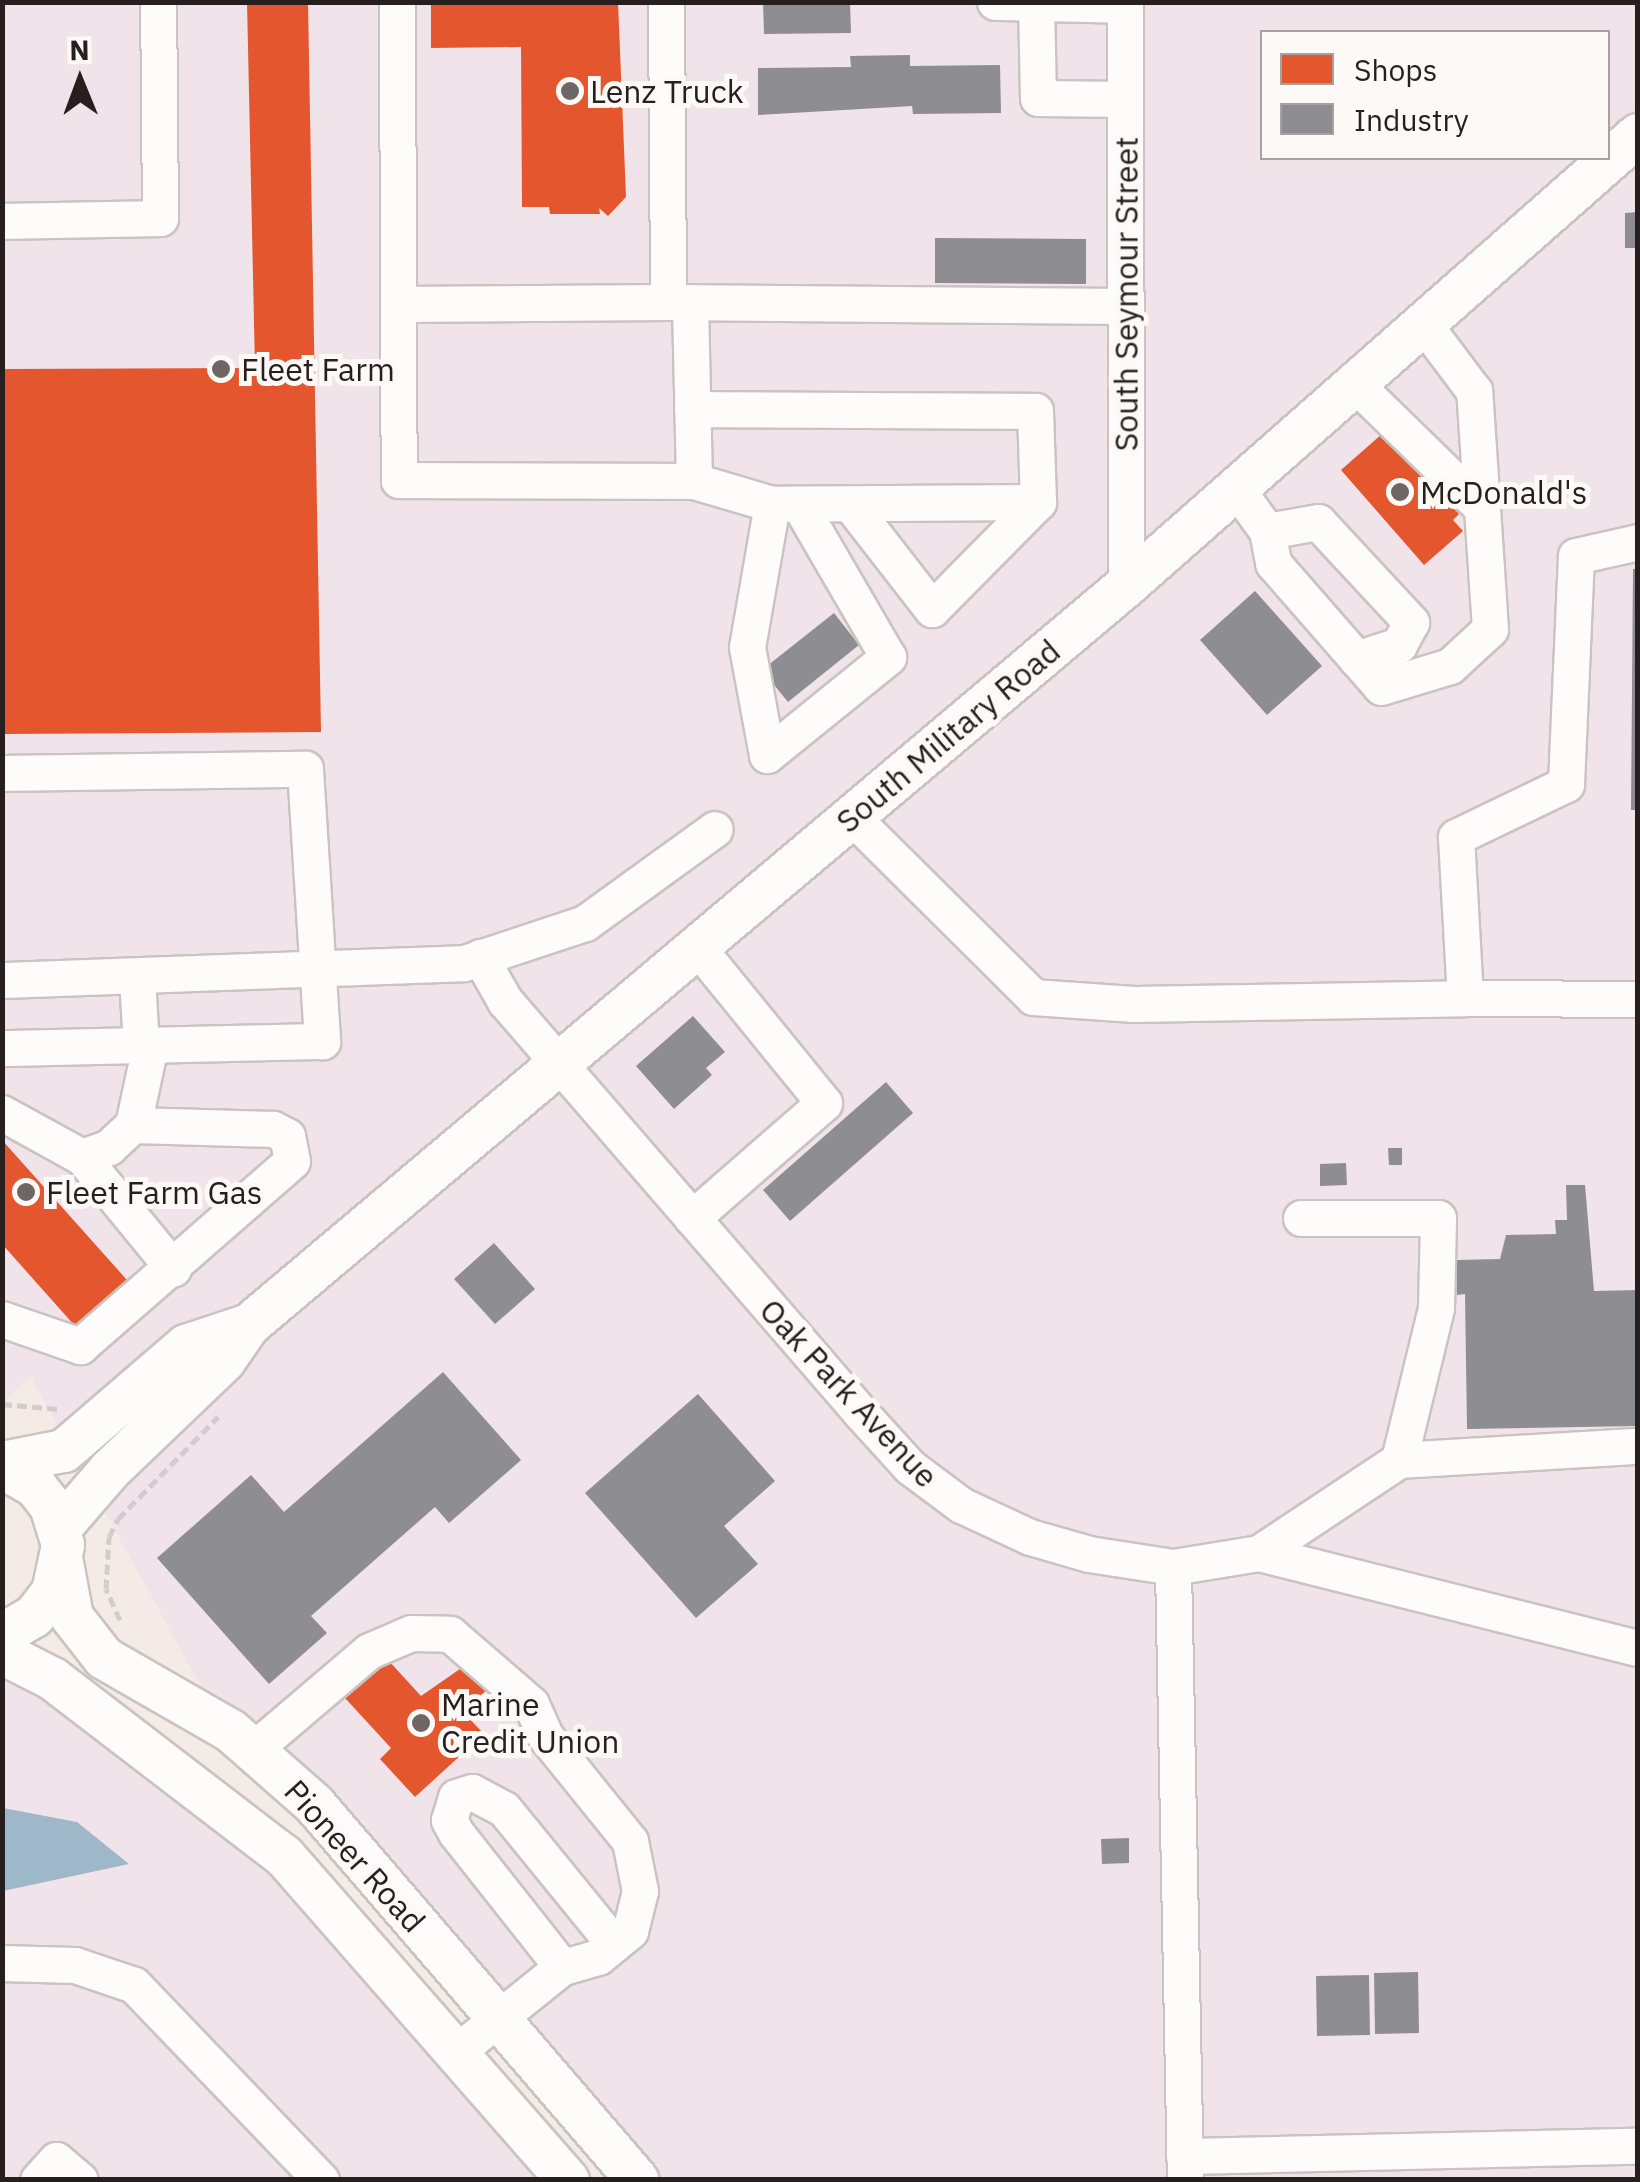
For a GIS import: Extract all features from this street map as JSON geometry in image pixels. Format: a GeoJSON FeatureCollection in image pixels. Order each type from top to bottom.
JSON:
{"type":"FeatureCollection","features":[{"type":"Feature","properties":{"kind":"main road","name":"South Military Road"},"geometry":{"type":"LineString","coordinates":[[1610,160],[1638,135]]}},
{"type":"Feature","properties":{"kind":"main road","name":"South Military Road"},"geometry":{"type":"LineString","coordinates":[[2,1635],[34,1616],[53,1592],[61,1546],[110,1470],[224,1361],[249,1325],[1126,586],[1610,160]]}},
{"type":"Feature","properties":{"kind":"main road","name":"South Military Road"},"geometry":{"type":"LineString","coordinates":[[2,1465],[64,1450],[186,1346],[249,1325]]}},
{"type":"Feature","properties":{"kind":"main road"},"geometry":{"type":"LineString","coordinates":[[2,1465],[36,1487],[61,1546]]}},
{"type":"Feature","properties":{"kind":"main road","name":"Pioneer Road"},"geometry":{"type":"LineString","coordinates":[[61,1546],[72,1616],[104,1658],[255,1748],[314,1804],[637,2180]]}},
{"type":"Feature","properties":{"kind":"main road","name":"Pioneer Road"},"geometry":{"type":"LineString","coordinates":[[2,1653],[53,1678],[284,1856],[460,2049],[568,2180]]}},
{"type":"Feature","properties":{"kind":"main road"},"geometry":{"type":"LineString","coordinates":[[2,1667],[53,1678]]}},
{"type":"Feature","properties":{"kind":"street"},"geometry":{"type":"LineString","coordinates":[[2,222],[160,218],[158,2]]}},
{"type":"Feature","properties":{"kind":"street"},"geometry":{"type":"LineString","coordinates":[[397,2],[400,480],[694,481],[786,504],[1038,502]]}},
{"type":"Feature","properties":{"kind":"street"},"geometry":{"type":"LineString","coordinates":[[666,2],[679,302],[692,409],[694,481]]}},
{"type":"Feature","properties":{"kind":"street"},"geometry":{"type":"LineString","coordinates":[[996,2],[1125,4]]}},
{"type":"Feature","properties":{"kind":"street"},"geometry":{"type":"LineString","coordinates":[[1036,3],[1038,98],[1125,99]]}},
{"type":"Feature","properties":{"kind":"street","name":"South Seymour Street"},"geometry":{"type":"LineString","coordinates":[[1125,4],[1126,586]]}},
{"type":"Feature","properties":{"kind":"street"},"geometry":{"type":"LineString","coordinates":[[398,304],[1126,306]]}},
{"type":"Feature","properties":{"kind":"street"},"geometry":{"type":"LineString","coordinates":[[1236,488],[1267,531],[1272,564],[1381,687],[1450,666],[1490,629],[1474,391],[1424,323]]}},
{"type":"Feature","properties":{"kind":"street"},"geometry":{"type":"LineString","coordinates":[[1355,384],[1482,508]]}},
{"type":"Feature","properties":{"kind":"street"},"geometry":{"type":"LineString","coordinates":[[692,409],[1035,410],[1038,502],[932,609],[851,505]]}},
{"type":"Feature","properties":{"kind":"street"},"geometry":{"type":"LineString","coordinates":[[786,504],[888,657],[767,755],[747,646],[786,504]]}},
{"type":"Feature","properties":{"kind":"street"},"geometry":{"type":"LineString","coordinates":[[1267,531],[1318,522],[1411,622],[1398,645],[1356,659]]}},
{"type":"Feature","properties":{"kind":"street"},"geometry":{"type":"LineString","coordinates":[[1465,998],[1456,837],[1566,784],[1576,556],[1638,542]]}},
{"type":"Feature","properties":{"kind":"street"},"geometry":{"type":"LineString","coordinates":[[2,772],[305,769],[322,1042],[2,1048]]}},
{"type":"Feature","properties":{"kind":"street"},"geometry":{"type":"LineString","coordinates":[[852,817],[1032,997],[1134,1004],[1638,999]]}},
{"type":"Feature","properties":{"kind":"street"},"geometry":{"type":"LineString","coordinates":[[2,980],[419,969],[480,957],[585,923],[715,828]]}},
{"type":"Feature","properties":{"kind":"street"},"geometry":{"type":"LineString","coordinates":[[692,1218],[824,1103],[697,948]]}},
{"type":"Feature","properties":{"kind":"street","name":"Oak Park Avenue"},"geometry":{"type":"LineString","coordinates":[[480,957],[505,1001],[559,1064],[888,1444],[943,1494],[1030,1537],[1173,1567],[1258,1554],[1638,1648]]}},
{"type":"Feature","properties":{"kind":"street"},"geometry":{"type":"LineString","coordinates":[[82,1157],[109,1147],[133,1125],[146,1046],[137,977]]}},
{"type":"Feature","properties":{"kind":"street"},"geometry":{"type":"LineString","coordinates":[[2,1113],[82,1157],[173,1268]]}},
{"type":"Feature","properties":{"kind":"street"},"geometry":{"type":"LineString","coordinates":[[2,1318],[80,1346],[292,1162],[287,1136],[272,1129],[133,1125]]}},
{"type":"Feature","properties":{"kind":"street"},"geometry":{"type":"LineString","coordinates":[[1300,1218],[1438,1218],[1436,1308],[1398,1460]]}},
{"type":"Feature","properties":{"kind":"street"},"geometry":{"type":"LineString","coordinates":[[1258,1554],[1398,1460],[1638,1446]]}},
{"type":"Feature","properties":{"kind":"street"},"geometry":{"type":"LineString","coordinates":[[1173,1567],[1185,2168],[1638,2146]]}},
{"type":"Feature","properties":{"kind":"street"},"geometry":{"type":"LineString","coordinates":[[255,1748],[386,1642],[411,1632],[461,1638],[530,1704],[546,1737],[630,1841],[640,1908],[630,1931],[598,1957],[562,1967],[460,2049]]}},
{"type":"Feature","properties":{"kind":"street"},"geometry":{"type":"LineString","coordinates":[[562,1967],[456,1833],[449,1820],[456,1797],[472,1792],[504,1809],[614,1944]]}},
{"type":"Feature","properties":{"kind":"street"},"geometry":{"type":"LineString","coordinates":[[2,1964],[75,1965],[134,1985],[321,2180]]}},
{"type":"Feature","properties":{"kind":"street"},"geometry":{"type":"LineString","coordinates":[[38,2180],[56,2160],[80,2180]]}},
{"type":"Feature","properties":{"kind":"path"},"geometry":{"type":"LineString","coordinates":[[2,1404],[47,1413],[64,1408]]}},
{"type":"Feature","properties":{"kind":"path"},"geometry":{"type":"LineString","coordinates":[[116,1612],[106,1564],[118,1519],[213,1424]]}},
{"type":"Feature","properties":{"kind":"shaded area"},"geometry":{"type":"Polygon","coordinates":[[[3,3],[1637,3],[1637,2179],[662,2179],[559,2056],[211,1705],[30,1375],[3,1404],[3,3]]]}},
{"type":"Feature","properties":{"kind":"shaded area"},"geometry":{"type":"Polygon","coordinates":[[[2,1682],[40,1692],[257,1861],[544,2179],[3,2179],[2,1682]]]}},
{"type":"Feature","properties":{"kind":"water"},"geometry":{"type":"Polygon","coordinates":[[[3,1808],[77,1822],[129,1864],[3,1891],[3,1808]]]}},
{"type":"Feature","properties":{"kind":"building: Shops","name":"Fleet Farm"},"geometry":{"type":"Polygon","coordinates":[[[247,2],[308,2],[321,732],[2,734],[2,369],[255,368],[247,2]]]}},
{"type":"Feature","properties":{"kind":"building: Shops","name":"Lenz Truck"},"geometry":{"type":"Polygon","coordinates":[[[431,2],[618,2],[626,197],[608,216],[599,208],[600,214],[550,214],[549,207],[522,207],[521,47],[431,48],[431,2]]]}},
{"type":"Feature","properties":{"kind":"building: Shops","name":"McDonald's"},"geometry":{"type":"Polygon","coordinates":[[[1383,433],[1459,514],[1453,520],[1463,531],[1424,565],[1341,470],[1383,433]]]}},
{"type":"Feature","properties":{"kind":"building: Shops","name":"Fleet Farm Gas"},"geometry":{"type":"Polygon","coordinates":[[[2,1140],[127,1280],[75,1326],[2,1244],[2,1140]]]}},
{"type":"Feature","properties":{"kind":"building: Shops","name":"Marine Credit Union"},"geometry":{"type":"Polygon","coordinates":[[[388,1660],[421,1696],[470,1662],[492,1685],[463,1712],[484,1734],[415,1797],[380,1759],[391,1748],[345,1698],[388,1660]]]}},
{"type":"Feature","properties":{"kind":"building: Industry"},"geometry":{"type":"Polygon","coordinates":[[[763,2],[850,2],[851,33],[764,34],[763,2]]]}},
{"type":"Feature","properties":{"kind":"building: Industry"},"geometry":{"type":"Polygon","coordinates":[[[910,55],[910,66],[1000,65],[1001,113],[913,114],[912,106],[758,115],[758,68],[851,67],[850,56],[910,55]]]}},
{"type":"Feature","properties":{"kind":"building: Industry"},"geometry":{"type":"Polygon","coordinates":[[[1638,212],[1638,248],[1625,248],[1625,213],[1638,212]]]}},
{"type":"Feature","properties":{"kind":"building: Industry"},"geometry":{"type":"Polygon","coordinates":[[[935,238],[1086,239],[1086,284],[935,283],[935,238]]]}},
{"type":"Feature","properties":{"kind":"building: Industry"},"geometry":{"type":"Polygon","coordinates":[[[1633,569],[1638,569],[1638,810],[1631,810],[1633,569]]]}},
{"type":"Feature","properties":{"kind":"building: Industry"},"geometry":{"type":"Polygon","coordinates":[[[1255,591],[1322,666],[1267,715],[1200,640],[1255,591]]]}},
{"type":"Feature","properties":{"kind":"building: Industry"},"geometry":{"type":"Polygon","coordinates":[[[834,613],[859,645],[788,702],[762,670],[834,613]]]}},
{"type":"Feature","properties":{"kind":"building: Industry"},"geometry":{"type":"Polygon","coordinates":[[[693,1016],[725,1052],[706,1068],[712,1075],[674,1109],[636,1066],[693,1016]]]}},
{"type":"Feature","properties":{"kind":"building: Industry"},"geometry":{"type":"Polygon","coordinates":[[[886,1082],[913,1113],[790,1221],[763,1190],[886,1082]]]}},
{"type":"Feature","properties":{"kind":"building: Industry"},"geometry":{"type":"Polygon","coordinates":[[[1388,1148],[1402,1148],[1402,1165],[1389,1165],[1388,1148]]]}},
{"type":"Feature","properties":{"kind":"building: Industry"},"geometry":{"type":"Polygon","coordinates":[[[1346,1163],[1347,1185],[1320,1186],[1320,1164],[1346,1163]]]}},
{"type":"Feature","properties":{"kind":"building: Industry"},"geometry":{"type":"Polygon","coordinates":[[[1566,1185],[1585,1185],[1594,1291],[1638,1290],[1638,1426],[1467,1429],[1465,1294],[1457,1295],[1457,1260],[1500,1259],[1506,1235],[1556,1234],[1555,1220],[1567,1220],[1566,1185]]]}},
{"type":"Feature","properties":{"kind":"building: Industry"},"geometry":{"type":"Polygon","coordinates":[[[494,1243],[535,1289],[495,1324],[454,1279],[494,1243]]]}},
{"type":"Feature","properties":{"kind":"building: Industry"},"geometry":{"type":"Polygon","coordinates":[[[443,1372],[521,1460],[449,1523],[435,1507],[311,1616],[327,1633],[269,1684],[157,1558],[251,1475],[284,1512],[443,1372]]]}},
{"type":"Feature","properties":{"kind":"building: Industry"},"geometry":{"type":"Polygon","coordinates":[[[698,1394],[775,1481],[724,1526],[758,1564],[696,1618],[585,1493],[698,1394]]]}},
{"type":"Feature","properties":{"kind":"building: Industry"},"geometry":{"type":"Polygon","coordinates":[[[1129,1838],[1129,1863],[1102,1864],[1101,1839],[1129,1838]]]}},
{"type":"Feature","properties":{"kind":"building: Industry"},"geometry":{"type":"Polygon","coordinates":[[[1418,1972],[1419,2033],[1375,2034],[1374,1973],[1418,1972]]]}},
{"type":"Feature","properties":{"kind":"building: Industry"},"geometry":{"type":"Polygon","coordinates":[[[1369,1975],[1370,2035],[1317,2036],[1316,1976],[1369,1975]]]}},
{"type":"Feature","properties":{"kind":"place","name":"Lenz Truck"},"geometry":{"type":"Point","coordinates":[570,91]}},
{"type":"Feature","properties":{"kind":"place","name":"Fleet Farm"},"geometry":{"type":"Point","coordinates":[221,369]}},
{"type":"Feature","properties":{"kind":"place","name":"McDonald's"},"geometry":{"type":"Point","coordinates":[1400,492]}},
{"type":"Feature","properties":{"kind":"place","name":"Fleet Farm Gas"},"geometry":{"type":"Point","coordinates":[26,1192]}},
{"type":"Feature","properties":{"kind":"place","name":"Marine Credit Union"},"geometry":{"type":"Point","coordinates":[421,1723]}}]}
